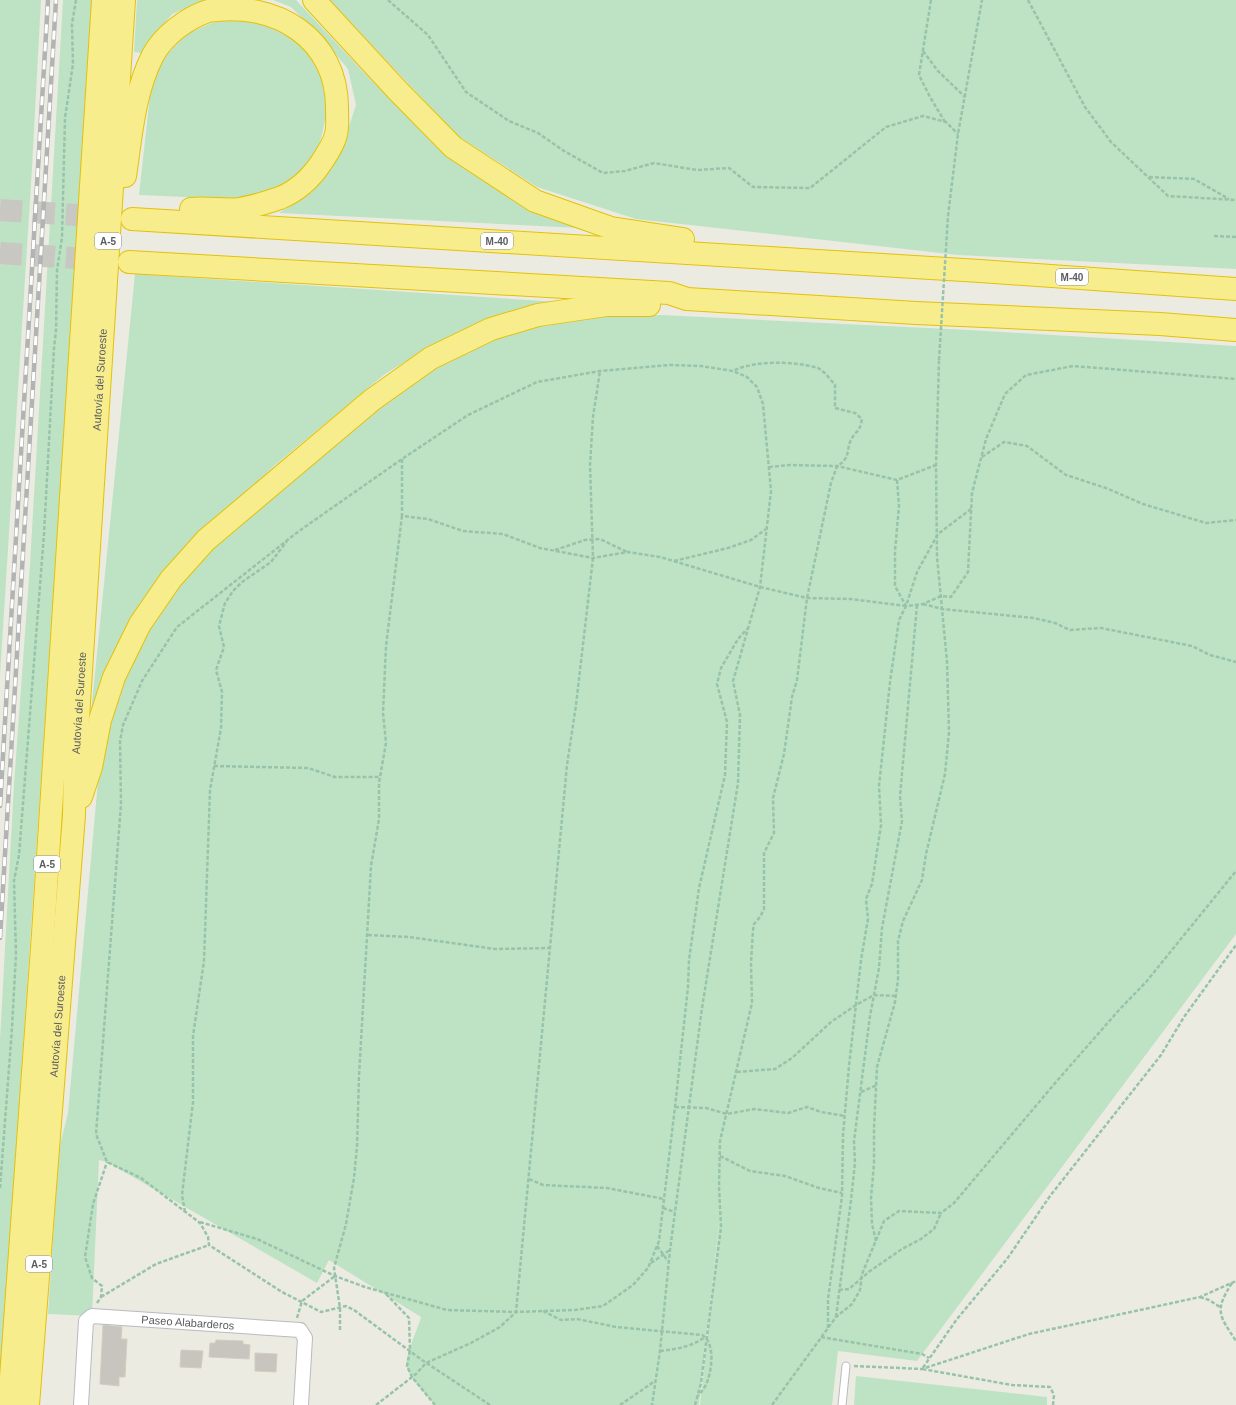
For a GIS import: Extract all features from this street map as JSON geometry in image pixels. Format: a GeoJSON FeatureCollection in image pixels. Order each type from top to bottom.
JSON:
{"type":"FeatureCollection","features":[{"type":"Feature","properties":{"kind":"highway","name":"Autovía del Suroeste"},"geometry":{"type":"LineString","coordinates":[[9,1405],[42,942],[103,0]]}},
{"type":"Feature","properties":{"kind":"highway","name":"Autovía del Suroeste"},"geometry":{"type":"LineString","coordinates":[[28,1405],[74,815],[75,765],[124,0]]}},
{"type":"Feature","properties":{"kind":"highway"},"geometry":{"type":"LineString","coordinates":[[314,0],[398,92],[453,147],[535,201],[611,228],[673,238],[795,247],[862,263]]}},
{"type":"Feature","properties":{"kind":"highway","name":"M-40"},"geometry":{"type":"LineString","coordinates":[[94,481],[103,468],[124,187],[134,111],[153,56],[165,38],[180,26],[198,15],[219,8],[241,6],[264,10],[283,16],[300,27],[315,42],[326,60],[337,94],[337,133],[327,154],[314,173],[299,187],[281,198],[239,209],[197,208],[132,219],[862,263],[1236,289]]}},
{"type":"Feature","properties":{"kind":"highway"},"geometry":{"type":"LineString","coordinates":[[129,262],[669,293],[687,299],[916,313],[1160,324],[1236,330]]}},
{"type":"Feature","properties":{"kind":"highway"},"geometry":{"type":"LineString","coordinates":[[74,815],[91,767],[100,720],[114,677],[140,624],[171,579],[206,540],[372,400],[431,358],[491,329],[538,315],[606,305],[668,305],[687,299]]}},
{"type":"Feature","properties":{"kind":"street","name":"Paseo Alabarderos"},"geometry":{"type":"LineString","coordinates":[[92,1316],[293,1330]]}},
{"type":"Feature","properties":{"kind":"street"},"geometry":{"type":"LineString","coordinates":[[81,1405],[86,1321],[92,1316]]}},
{"type":"Feature","properties":{"kind":"street"},"geometry":{"type":"LineString","coordinates":[[293,1330],[300,1330],[305,1338],[301,1405]]}},
{"type":"Feature","properties":{"kind":"lane"},"geometry":{"type":"LineString","coordinates":[[842,1405],[846,1366]]}},
{"type":"Feature","properties":{"kind":"path"},"geometry":{"type":"LineString","coordinates":[[0,1188],[16,954],[14,881],[18,855],[43,541],[56,331],[57,270],[62,238],[65,118],[73,64],[72,24],[76,0]]}},
{"type":"Feature","properties":{"kind":"path"},"geometry":{"type":"LineString","coordinates":[[388,0],[428,35],[466,92],[509,121],[538,133],[564,151],[603,173],[625,171],[654,163],[697,170],[729,168],[753,187],[810,188],[886,127],[922,116],[946,122]]}},
{"type":"Feature","properties":{"kind":"path"},"geometry":{"type":"LineString","coordinates":[[932,0],[922,50],[919,75],[930,97],[946,122],[958,134]]}},
{"type":"Feature","properties":{"kind":"path"},"geometry":{"type":"LineString","coordinates":[[876,1242],[872,1224],[871,1198],[874,1164],[877,1067],[896,996],[898,979],[898,941],[903,921],[922,880],[926,854],[945,774],[949,732],[947,661],[937,556],[938,534],[936,465],[939,360],[948,216],[958,134],[982,0]]}},
{"type":"Feature","properties":{"kind":"path"},"geometry":{"type":"LineString","coordinates":[[1028,0],[1084,107],[1111,142],[1168,196],[1236,200]]}},
{"type":"Feature","properties":{"kind":"path"},"geometry":{"type":"LineString","coordinates":[[922,50],[938,72],[965,98]]}},
{"type":"Feature","properties":{"kind":"path"},"geometry":{"type":"LineString","coordinates":[[1148,177],[1194,179],[1231,200]]}},
{"type":"Feature","properties":{"kind":"path"},"geometry":{"type":"LineString","coordinates":[[1214,236],[1236,237]]}},
{"type":"Feature","properties":{"kind":"path"},"geometry":{"type":"LineString","coordinates":[[695,1405],[701,1383],[705,1337],[721,1227],[720,1140],[752,1003],[751,963],[753,930],[764,909],[764,853],[774,833],[773,798],[784,754],[792,697],[797,680],[807,598],[831,482],[837,466],[843,462],[848,453],[851,438],[860,431],[862,419],[855,413],[835,408],[835,385],[819,369],[795,364],[758,363],[743,366],[733,371]]}},
{"type":"Feature","properties":{"kind":"path"},"geometry":{"type":"LineString","coordinates":[[101,1297],[102,1286],[92,1278],[85,1257],[93,1204],[107,1162],[96,1134],[121,804],[120,741],[123,725],[142,681],[177,627],[288,539],[402,459],[468,415],[537,382],[600,371],[670,366],[701,366],[733,371],[746,377],[757,387],[763,404],[772,491],[760,587],[734,681],[740,715],[738,783],[702,1008],[670,1250],[660,1330],[660,1351],[652,1405]]}},
{"type":"Feature","properties":{"kind":"path"},"geometry":{"type":"LineString","coordinates":[[553,551],[592,539],[600,539],[628,552],[673,561],[760,587],[807,598],[851,599],[906,606],[923,604],[941,596],[951,597],[968,572],[972,493],[986,439],[1005,394],[1026,375],[1073,366],[1236,379]]}},
{"type":"Feature","properties":{"kind":"path"},"geometry":{"type":"LineString","coordinates":[[376,1405],[426,1363],[471,1343],[494,1330],[511,1318],[516,1312],[567,765],[576,705],[593,558],[590,464],[593,417],[600,371]]}},
{"type":"Feature","properties":{"kind":"path"},"geometry":{"type":"LineString","coordinates":[[981,457],[1004,442],[1027,446],[1066,475],[1106,488],[1143,504],[1206,523],[1236,520]]}},
{"type":"Feature","properties":{"kind":"path"},"geometry":{"type":"LineString","coordinates":[[340,1330],[340,1308],[334,1268],[346,1224],[357,1152],[359,1076],[371,866],[379,819],[380,777],[386,743],[383,713],[386,646],[402,516],[402,459]]}},
{"type":"Feature","properties":{"kind":"path"},"geometry":{"type":"LineString","coordinates":[[769,466],[837,466],[897,480],[936,465]]}},
{"type":"Feature","properties":{"kind":"path"},"geometry":{"type":"LineString","coordinates":[[897,480],[899,506],[895,551],[895,586],[906,606]]}},
{"type":"Feature","properties":{"kind":"path"},"geometry":{"type":"LineString","coordinates":[[828,1328],[828,1299],[842,1193],[845,1116],[861,960],[868,919],[866,899],[872,884],[882,825],[879,786],[890,682],[899,620],[906,606],[918,572],[938,534],[971,509]]}},
{"type":"Feature","properties":{"kind":"path"},"geometry":{"type":"LineString","coordinates":[[402,516],[428,519],[463,531],[503,534],[540,548],[593,558],[628,552]]}},
{"type":"Feature","properties":{"kind":"path"},"geometry":{"type":"LineString","coordinates":[[673,561],[728,548],[752,540],[767,528]]}},
{"type":"Feature","properties":{"kind":"path"},"geometry":{"type":"LineString","coordinates":[[185,1213],[182,1195],[193,1102],[193,1036],[204,961],[210,790],[221,728],[222,692],[216,670],[224,647],[219,626],[221,613],[225,603],[233,591],[242,582],[271,562],[288,539]]}},
{"type":"Feature","properties":{"kind":"path"},"geometry":{"type":"LineString","coordinates":[[923,604],[942,609],[1034,618],[1055,623],[1070,630],[1101,628],[1192,646],[1210,655],[1236,662]]}},
{"type":"Feature","properties":{"kind":"path"},"geometry":{"type":"LineString","coordinates":[[836,1317],[850,1214],[855,1163],[854,1141],[879,968],[882,928],[902,821],[900,796],[917,605]]}},
{"type":"Feature","properties":{"kind":"path"},"geometry":{"type":"LineString","coordinates":[[650,1264],[657,1246],[664,1199],[688,988],[688,960],[699,888],[725,774],[727,754],[727,722],[717,684],[721,668],[738,639],[748,628]]}},
{"type":"Feature","properties":{"kind":"path"},"geometry":{"type":"LineString","coordinates":[[214,766],[308,768],[335,777],[380,777]]}},
{"type":"Feature","properties":{"kind":"path"},"geometry":{"type":"LineString","coordinates":[[839,1290],[849,1289],[884,1261],[921,1239],[934,1228],[941,1213],[954,1203],[1056,1082],[1146,982],[1236,871]]}},
{"type":"Feature","properties":{"kind":"path"},"geometry":{"type":"LineString","coordinates":[[368,935],[409,937],[495,948],[550,948]]}},
{"type":"Feature","properties":{"kind":"path"},"geometry":{"type":"LineString","coordinates":[[922,1369],[956,1319],[1007,1259],[1050,1196],[1161,1055],[1184,1017],[1236,945]]}},
{"type":"Feature","properties":{"kind":"path"},"geometry":{"type":"LineString","coordinates":[[737,1072],[775,1068],[792,1058],[831,1022],[856,1005],[874,995],[896,996]]}},
{"type":"Feature","properties":{"kind":"path"},"geometry":{"type":"LineString","coordinates":[[861,1092],[876,1085]]}},
{"type":"Feature","properties":{"kind":"path"},"geometry":{"type":"LineString","coordinates":[[675,1107],[706,1108],[727,1114],[754,1110],[788,1113],[807,1107],[821,1112],[845,1116]]}},
{"type":"Feature","properties":{"kind":"path"},"geometry":{"type":"LineString","coordinates":[[720,1156],[750,1171],[785,1176],[819,1188],[842,1193]]}},
{"type":"Feature","properties":{"kind":"path"},"geometry":{"type":"LineString","coordinates":[[107,1162],[141,1178],[196,1220],[208,1237],[209,1245]]}},
{"type":"Feature","properties":{"kind":"path"},"geometry":{"type":"LineString","coordinates":[[528,1179],[544,1185],[607,1188],[664,1199]]}},
{"type":"Feature","properties":{"kind":"path"},"geometry":{"type":"LineString","coordinates":[[662,1208],[675,1212]]}},
{"type":"Feature","properties":{"kind":"path"},"geometry":{"type":"LineString","coordinates":[[772,1405],[836,1317],[854,1299],[860,1290],[861,1278],[884,1221],[900,1210],[941,1213]]}},
{"type":"Feature","properties":{"kind":"path"},"geometry":{"type":"LineString","coordinates":[[196,1220],[257,1240],[335,1276],[385,1294],[447,1310],[516,1312],[575,1310],[603,1306],[633,1285],[650,1264],[670,1250]]}},
{"type":"Feature","properties":{"kind":"path"},"geometry":{"type":"LineString","coordinates":[[92,1316],[93,1309],[101,1297],[156,1264],[209,1245]]}},
{"type":"Feature","properties":{"kind":"path"},"geometry":{"type":"LineString","coordinates":[[209,1245],[282,1292],[321,1312],[346,1306],[354,1310],[426,1363],[490,1405]]}},
{"type":"Feature","properties":{"kind":"path"},"geometry":{"type":"LineString","coordinates":[[657,1246],[669,1262]]}},
{"type":"Feature","properties":{"kind":"path"},"geometry":{"type":"LineString","coordinates":[[293,1330],[302,1301],[335,1276]]}},
{"type":"Feature","properties":{"kind":"path"},"geometry":{"type":"LineString","coordinates":[[922,1369],[1030,1334],[1200,1297],[1236,1281]]}},
{"type":"Feature","properties":{"kind":"path"},"geometry":{"type":"LineString","coordinates":[[1220,1307],[1232,1283]]}},
{"type":"Feature","properties":{"kind":"path"},"geometry":{"type":"LineString","coordinates":[[385,1294],[409,1318],[410,1350],[407,1366],[412,1376],[435,1405]]}},
{"type":"Feature","properties":{"kind":"path"},"geometry":{"type":"LineString","coordinates":[[1200,1297],[1209,1300],[1220,1307],[1227,1328],[1236,1341]]}},
{"type":"Feature","properties":{"kind":"path"},"geometry":{"type":"LineString","coordinates":[[541,1310],[561,1320],[577,1319],[616,1327],[660,1330],[705,1337]]}},
{"type":"Feature","properties":{"kind":"path"},"geometry":{"type":"LineString","coordinates":[[660,1351],[689,1346],[705,1337]]}},
{"type":"Feature","properties":{"kind":"path"},"geometry":{"type":"LineString","coordinates":[[697,1398],[708,1380],[710,1350],[705,1337]]}},
{"type":"Feature","properties":{"kind":"path"},"geometry":{"type":"LineString","coordinates":[[821,1337],[922,1354],[929,1358]]}},
{"type":"Feature","properties":{"kind":"path"},"geometry":{"type":"LineString","coordinates":[[846,1366],[865,1365],[922,1369],[1012,1385],[1050,1387],[1054,1395],[1053,1405]]}},
{"type":"Feature","properties":{"kind":"path"},"geometry":{"type":"LineString","coordinates":[[620,1405],[656,1381]]}},
{"type":"Feature","properties":{"kind":"green space"},"geometry":{"type":"Polygon","coordinates":[[[0,0],[41,0],[0,676],[0,0]]]}},
{"type":"Feature","properties":{"kind":"green space"},"geometry":{"type":"Polygon","coordinates":[[[63,0],[92,0],[0,1387],[0,1039],[14,784],[30,564],[63,0]]]}},
{"type":"Feature","properties":{"kind":"green space"},"geometry":{"type":"Polygon","coordinates":[[[137,0],[211,0],[201,2],[172,14],[141,53],[134,52],[137,0]]]}},
{"type":"Feature","properties":{"kind":"green space"},"geometry":{"type":"Polygon","coordinates":[[[273,0],[296,0],[371,80],[435,143],[580,228],[279,213],[311,193],[340,154],[356,105],[348,69],[323,39],[291,7],[273,0]]]}},
{"type":"Feature","properties":{"kind":"green space"},"geometry":{"type":"Polygon","coordinates":[[[329,0],[1236,0],[1236,269],[958,255],[636,219],[537,187],[458,136],[329,0]]]}},
{"type":"Feature","properties":{"kind":"green space"},"geometry":{"type":"Polygon","coordinates":[[[248,16],[280,26],[302,45],[320,72],[328,109],[317,154],[300,178],[270,193],[231,199],[139,195],[150,95],[157,65],[186,34],[212,23],[248,16]]]}},
{"type":"Feature","properties":{"kind":"green space"},"geometry":{"type":"Polygon","coordinates":[[[135,274],[559,302],[512,315],[436,343],[385,374],[275,465],[170,563],[104,676],[87,753],[135,274]]]}},
{"type":"Feature","properties":{"kind":"green space"},"geometry":{"type":"Polygon","coordinates":[[[618,315],[661,315],[969,330],[1236,346],[1236,934],[917,1361],[838,1351],[832,1405],[700,1405],[723,1188],[699,1405],[435,1405],[416,1383],[407,1368],[409,1350],[421,1317],[329,1260],[317,1283],[107,1162],[99,1160],[92,1316],[48,1314],[59,1149],[68,1113],[99,770],[106,729],[132,657],[165,601],[207,552],[265,501],[411,382],[451,358],[494,338],[534,326],[574,318],[618,315]]]}},
{"type":"Feature","properties":{"kind":"green space"},"geometry":{"type":"Polygon","coordinates":[[[856,1376],[1047,1397],[1047,1405],[854,1405],[856,1376]]]}},
{"type":"Feature","properties":{"kind":"building"},"geometry":{"type":"Polygon","coordinates":[[[103,1325],[122,1327],[121,1339],[127,1339],[125,1377],[119,1377],[119,1386],[100,1384],[103,1325]]]}},
{"type":"Feature","properties":{"kind":"building"},"geometry":{"type":"Polygon","coordinates":[[[216,1340],[243,1341],[243,1344],[250,1345],[249,1359],[209,1357],[210,1343],[215,1343],[216,1340]]]}},
{"type":"Feature","properties":{"kind":"building"},"geometry":{"type":"Polygon","coordinates":[[[181,1350],[203,1351],[201,1368],[180,1367],[181,1350]]]}},
{"type":"Feature","properties":{"kind":"building"},"geometry":{"type":"Polygon","coordinates":[[[255,1353],[277,1354],[276,1372],[255,1371],[255,1353]]]}},
{"type":"Feature","properties":{"kind":"tunnel"},"geometry":{"type":"LineString","coordinates":[[0,210],[107,217]]}},
{"type":"Feature","properties":{"kind":"tunnel"},"geometry":{"type":"LineString","coordinates":[[0,253],[105,260]]}},
{"type":"Feature","properties":{"kind":"railway"},"geometry":{"type":"LineString","coordinates":[[0,806],[48,0]]}},
{"type":"Feature","properties":{"kind":"railway"},"geometry":{"type":"LineString","coordinates":[[0,938],[56,0]]}}]}
